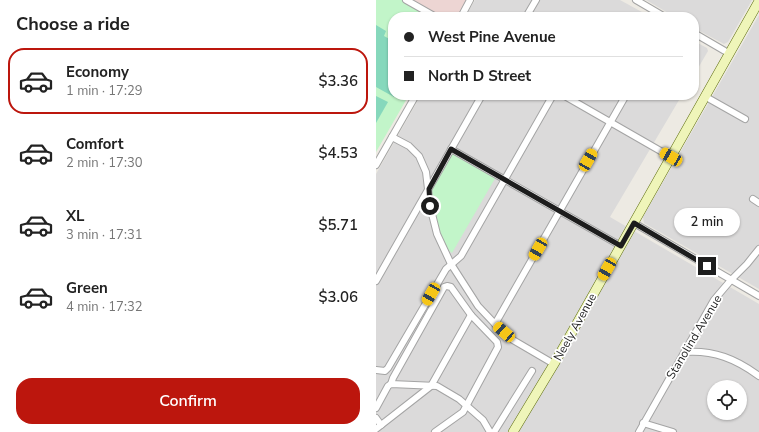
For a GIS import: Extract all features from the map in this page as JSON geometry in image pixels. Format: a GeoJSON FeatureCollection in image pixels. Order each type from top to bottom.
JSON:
{"type":"FeatureCollection","features":[{"type":"Feature","properties":{"kind":"street"},"geometry":{"type":"LineString","coordinates":[[406,0],[427,12]]}},
{"type":"Feature","properties":{"kind":"street"},"geometry":{"type":"LineString","coordinates":[[464,12],[470,0]]}},
{"type":"Feature","properties":{"kind":"street"},"geometry":{"type":"LineString","coordinates":[[529,12],[536,0]]}},
{"type":"Feature","properties":{"kind":"street"},"geometry":{"type":"LineString","coordinates":[[636,0],[656,12]]}},
{"type":"Feature","properties":{"kind":"street","name":"Neely Avenue"},"geometry":{"type":"LineString","coordinates":[[513,432],[554,364],[759,1]]}},
{"type":"Feature","properties":{"kind":"street"},"geometry":{"type":"LineString","coordinates":[[699,36],[730,54]]}},
{"type":"Feature","properties":{"kind":"street"},"geometry":{"type":"LineString","coordinates":[[706,97],[745,119]]}},
{"type":"Feature","properties":{"kind":"street"},"geometry":{"type":"LineString","coordinates":[[376,165],[413,100]]}},
{"type":"Feature","properties":{"kind":"street"},"geometry":{"type":"LineString","coordinates":[[376,281],[479,100]]}},
{"type":"Feature","properties":{"kind":"street"},"geometry":{"type":"LineString","coordinates":[[376,370],[386,370],[446,269],[461,256],[550,100]]}},
{"type":"Feature","properties":{"kind":"street"},"geometry":{"type":"LineString","coordinates":[[572,100],[671,157]]}},
{"type":"Feature","properties":{"kind":"street"},"geometry":{"type":"LineString","coordinates":[[495,324],[623,100]]}},
{"type":"Feature","properties":{"kind":"street"},"geometry":{"type":"LineString","coordinates":[[392,137],[409,146],[419,156],[426,172],[430,206],[438,234],[451,264],[478,306],[513,340],[554,364]]}},
{"type":"Feature","properties":{"kind":"street"},"geometry":{"type":"LineString","coordinates":[[451,149],[621,246]]}},
{"type":"Feature","properties":{"kind":"street"},"geometry":{"type":"LineString","coordinates":[[753,199],[759,203]]}},
{"type":"Feature","properties":{"kind":"street"},"geometry":{"type":"LineString","coordinates":[[634,223],[759,296]]}},
{"type":"Feature","properties":{"kind":"street","name":"Stanolind Avenue"},"geometry":{"type":"LineString","coordinates":[[638,432],[714,300],[759,249]]}},
{"type":"Feature","properties":{"kind":"street"},"geometry":{"type":"LineString","coordinates":[[376,408],[388,386],[391,384],[444,287],[451,287],[471,315],[499,345],[463,412],[435,432]]}},
{"type":"Feature","properties":{"kind":"street"},"geometry":{"type":"LineString","coordinates":[[376,418],[378,427],[431,386],[471,315]]}},
{"type":"Feature","properties":{"kind":"street"},"geometry":{"type":"LineString","coordinates":[[684,352],[697,351],[716,354],[744,365],[759,376]]}},
{"type":"Feature","properties":{"kind":"street"},"geometry":{"type":"LineString","coordinates":[[494,432],[532,371]]}},
{"type":"Feature","properties":{"kind":"street"},"geometry":{"type":"LineString","coordinates":[[391,384],[437,386],[466,404],[483,420],[490,432]]}},
{"type":"Feature","properties":{"kind":"street"},"geometry":{"type":"LineString","coordinates":[[644,423],[673,432]]}},
{"type":"Feature","properties":{"kind":"shaded area"},"geometry":{"type":"Polygon","coordinates":[[[410,0],[468,0],[461,12],[431,12],[410,0]]]}},
{"type":"Feature","properties":{"kind":"shaded area"},"geometry":{"type":"Polygon","coordinates":[[[475,0],[620,0],[642,12],[468,12],[475,0]]]}},
{"type":"Feature","properties":{"kind":"shaded area"},"geometry":{"type":"Polygon","coordinates":[[[646,0],[752,0],[728,42],[724,44],[699,31],[699,12],[666,12],[646,0]]]}},
{"type":"Feature","properties":{"kind":"shaded area"},"geometry":{"type":"Polygon","coordinates":[[[759,15],[759,289],[644,223],[643,217],[759,15]]]}},
{"type":"Feature","properties":{"kind":"shaded area"},"geometry":{"type":"Polygon","coordinates":[[[699,44],[707,48],[708,51],[699,66],[699,44]]]}},
{"type":"Feature","properties":{"kind":"shaded area"},"geometry":{"type":"Polygon","coordinates":[[[418,100],[679,100],[610,217],[759,304],[759,432],[376,432],[376,174],[418,100]]]}},
{"type":"Feature","properties":{"kind":"green space"},"geometry":{"type":"Polygon","coordinates":[[[376,0],[410,0],[431,12],[388,12],[388,100],[406,100],[376,152],[376,0]]]}},
{"type":"Feature","properties":{"kind":"green space"},"geometry":{"type":"Polygon","coordinates":[[[376,25],[386,31],[384,36],[388,38],[388,94],[376,87],[376,25]]]}},
{"type":"Feature","properties":{"kind":"green space"},"geometry":{"type":"Polygon","coordinates":[[[376,96],[388,102],[376,123],[376,96]]]}},
{"type":"Feature","properties":{"kind":"green space"},"geometry":{"type":"Polygon","coordinates":[[[451,149],[497,175],[452,253],[442,244],[429,189],[451,149]]]}},
{"type":"Feature","properties":{"kind":"route"},"geometry":{"type":"LineString","coordinates":[[430,206],[429,189],[451,149],[621,246],[634,223],[707,266]]}}]}
